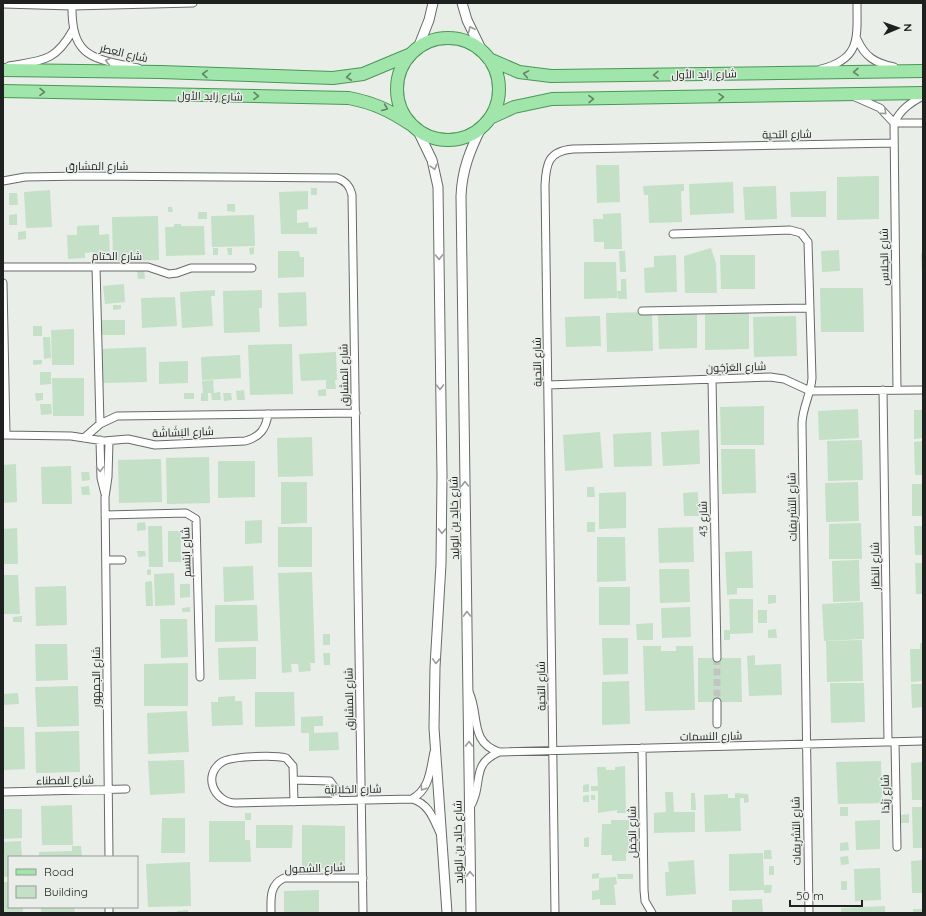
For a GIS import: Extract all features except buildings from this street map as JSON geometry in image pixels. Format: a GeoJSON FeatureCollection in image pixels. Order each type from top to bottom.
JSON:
{"type":"FeatureCollection","features":[{"type":"Feature","properties":{"kind":"main road"},"geometry":{"type":"LineString","coordinates":[[452,38],[474,45],[486,56],[495,70],[498,88],[496,106],[486,122],[473,133],[451,140],[440,140],[414,127],[403,113],[398,101],[397,88],[399,76],[404,64],[415,51],[440,39],[452,38]]}},
{"type":"Feature","properties":{"kind":"main road","name":"شارع زايد الأول"},"geometry":{"type":"LineString","coordinates":[[3,70],[160,72],[333,78],[363,74],[415,51]]}},
{"type":"Feature","properties":{"kind":"main road","name":"شارع زايد الأول"},"geometry":{"type":"LineString","coordinates":[[486,56],[519,72],[551,76],[919,71]]}},
{"type":"Feature","properties":{"kind":"main road","name":"شارع زايد الأول"},"geometry":{"type":"LineString","coordinates":[[3,91],[349,98],[383,107],[414,127]]}},
{"type":"Feature","properties":{"kind":"main road","name":"شارع زايد الأول"},"geometry":{"type":"LineString","coordinates":[[486,122],[520,105],[552,99],[846,94],[923,95]]}},
{"type":"Feature","properties":{"kind":"street"},"geometry":{"type":"LineString","coordinates":[[3,4],[193,3]]}},
{"type":"Feature","properties":{"kind":"street"},"geometry":{"type":"LineString","coordinates":[[415,51],[429,20],[433,3]]}},
{"type":"Feature","properties":{"kind":"street"},"geometry":{"type":"LineString","coordinates":[[462,3],[467,20],[486,56]]}},
{"type":"Feature","properties":{"kind":"street"},"geometry":{"type":"LineString","coordinates":[[806,72],[831,66],[843,60],[854,49],[857,39],[857,3]]}},
{"type":"Feature","properties":{"kind":"street","name":"شارع العِطر"},"geometry":{"type":"LineString","coordinates":[[72,4],[73,30],[81,47],[94,58],[160,72]]}},
{"type":"Feature","properties":{"kind":"street"},"geometry":{"type":"LineString","coordinates":[[3,66],[48,58],[62,48],[73,30]]}},
{"type":"Feature","properties":{"kind":"street"},"geometry":{"type":"LineString","coordinates":[[857,39],[865,54],[874,62],[919,71]]}},
{"type":"Feature","properties":{"kind":"street"},"geometry":{"type":"LineString","coordinates":[[846,94],[871,103],[888,115],[894,123]]}},
{"type":"Feature","properties":{"kind":"street"},"geometry":{"type":"LineString","coordinates":[[894,123],[908,104],[923,95]]}},
{"type":"Feature","properties":{"kind":"street","name":"شارع خالِد بن الوليد"},"geometry":{"type":"LineString","coordinates":[[470,913],[461,196],[463,171],[467,159],[486,122]]}},
{"type":"Feature","properties":{"kind":"street"},"geometry":{"type":"LineString","coordinates":[[894,123],[923,123]]}},
{"type":"Feature","properties":{"kind":"street","name":"شارع الجلاس"},"geometry":{"type":"LineString","coordinates":[[894,123],[897,390]]}},
{"type":"Feature","properties":{"kind":"street","name":"شارع خالِد بن الوليد"},"geometry":{"type":"LineString","coordinates":[[414,127],[432,160],[438,187],[442,506],[441,571],[435,682],[435,747],[447,913]]}},
{"type":"Feature","properties":{"kind":"street","name":"شارع التحية"},"geometry":{"type":"LineString","coordinates":[[556,913],[545,178],[549,162],[556,153],[573,149],[894,143]]}},
{"type":"Feature","properties":{"kind":"street","name":"شارع المشارق"},"geometry":{"type":"LineString","coordinates":[[3,180],[25,177],[77,176],[337,178],[343,180],[351,188],[356,413],[363,913]]}},
{"type":"Feature","properties":{"kind":"street","name":"شارع التشريفات"},"geometry":{"type":"LineString","coordinates":[[673,234],[790,230],[799,231],[806,238],[809,247],[812,378],[802,424],[809,913]]}},
{"type":"Feature","properties":{"kind":"street","name":"شارع الختام"},"geometry":{"type":"LineString","coordinates":[[3,267],[151,267],[169,274],[191,268],[252,268]]}},
{"type":"Feature","properties":{"kind":"street"},"geometry":{"type":"LineString","coordinates":[[96,267],[100,424]]}},
{"type":"Feature","properties":{"kind":"street"},"geometry":{"type":"LineString","coordinates":[[3,283],[5,435]]}},
{"type":"Feature","properties":{"kind":"street"},"geometry":{"type":"LineString","coordinates":[[642,311],[810,308]]}},
{"type":"Feature","properties":{"kind":"street","name":"شارع العَرْجُون"},"geometry":{"type":"LineString","coordinates":[[548,385],[776,377],[810,391],[923,390]]}},
{"type":"Feature","properties":{"kind":"street","name":"شارع 43"},"geometry":{"type":"LineString","coordinates":[[712,379],[717,658]]}},
{"type":"Feature","properties":{"kind":"street","name":"شارع النظار"},"geometry":{"type":"LineString","coordinates":[[883,390],[892,742]]}},
{"type":"Feature","properties":{"kind":"street","name":"شارع البَشَاشَة"},"geometry":{"type":"LineString","coordinates":[[84,438],[100,424],[116,416],[356,413]]}},
{"type":"Feature","properties":{"kind":"street","name":"شارع البَشَاشَة"},"geometry":{"type":"LineString","coordinates":[[5,435],[84,438],[109,441],[128,439],[155,445],[245,441],[252,439],[261,433],[267,422],[268,414]]}},
{"type":"Feature","properties":{"kind":"street","name":"شارع الجمهور"},"geometry":{"type":"LineString","coordinates":[[100,440],[101,478],[105,496]]}},
{"type":"Feature","properties":{"kind":"street","name":"شارع الجمهور"},"geometry":{"type":"LineString","coordinates":[[109,441],[108,477],[105,496],[109,856]]}},
{"type":"Feature","properties":{"kind":"street","name":"شارع ابتسم"},"geometry":{"type":"LineString","coordinates":[[105,515],[186,513],[196,519],[200,677]]}},
{"type":"Feature","properties":{"kind":"street"},"geometry":{"type":"LineString","coordinates":[[106,560],[122,560]]}},
{"type":"Feature","properties":{"kind":"street"},"geometry":{"type":"LineString","coordinates":[[468,690],[473,701],[478,729],[482,740],[490,748],[499,752]]}},
{"type":"Feature","properties":{"kind":"street"},"geometry":{"type":"LineString","coordinates":[[717,702],[717,724]]}},
{"type":"Feature","properties":{"kind":"street","name":"شارع النسمات"},"geometry":{"type":"LineString","coordinates":[[499,752],[923,741]]}},
{"type":"Feature","properties":{"kind":"street","name":"شارع رَبْدَا"},"geometry":{"type":"LineString","coordinates":[[892,742],[897,847]]}},
{"type":"Feature","properties":{"kind":"street"},"geometry":{"type":"LineString","coordinates":[[435,747],[426,787],[412,799],[422,803],[428,810],[442,839]]}},
{"type":"Feature","properties":{"kind":"street","name":"شارع الجَمَل"},"geometry":{"type":"LineString","coordinates":[[642,748],[644,890],[645,901],[652,913]]}},
{"type":"Feature","properties":{"kind":"street"},"geometry":{"type":"LineString","coordinates":[[469,810],[476,795],[481,766],[486,758],[499,752]]}},
{"type":"Feature","properties":{"kind":"street","name":"شارع الحَلالِيَّة"},"geometry":{"type":"LineString","coordinates":[[294,802],[294,780],[291,763],[282,757],[227,759],[218,764],[211,779],[216,794],[229,803],[294,802],[412,799]]}},
{"type":"Feature","properties":{"kind":"street"},"geometry":{"type":"LineString","coordinates":[[294,780],[330,781],[335,788],[336,801]]}},
{"type":"Feature","properties":{"kind":"street","name":"شارع الفطناء"},"geometry":{"type":"LineString","coordinates":[[3,792],[126,790]]}},
{"type":"Feature","properties":{"kind":"street","name":"شارع الشمول"},"geometry":{"type":"LineString","coordinates":[[271,913],[272,889],[279,880],[284,878],[363,878]]}},
{"type":"Feature","properties":{"kind":"tunnel"},"geometry":{"type":"LineString","coordinates":[[717,658],[717,702]]}}]}
